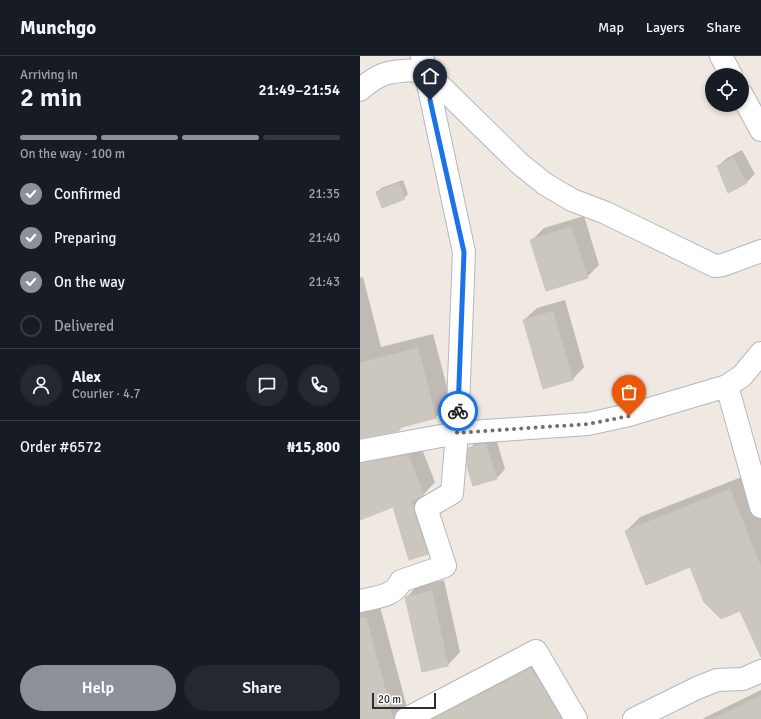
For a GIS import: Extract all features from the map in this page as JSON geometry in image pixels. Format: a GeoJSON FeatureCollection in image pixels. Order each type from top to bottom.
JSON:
{"type":"FeatureCollection","features":[{"type":"Feature","properties":{"kind":"street"},"geometry":{"type":"LineString","coordinates":[[721,56],[727,68]]}},
{"type":"Feature","properties":{"kind":"street"},"geometry":{"type":"LineString","coordinates":[[360,90],[371,80],[389,71],[423,63]]}},
{"type":"Feature","properties":{"kind":"street"},"geometry":{"type":"LineString","coordinates":[[423,63],[520,164],[545,184],[572,200],[606,213],[715,266],[723,265],[761,251]]}},
{"type":"Feature","properties":{"kind":"street"},"geometry":{"type":"LineString","coordinates":[[360,601],[391,594],[398,588],[402,581],[445,566],[426,508],[452,493],[457,433],[464,252],[423,63]]}},
{"type":"Feature","properties":{"kind":"street"},"geometry":{"type":"LineString","coordinates":[[749,108],[761,130]]}},
{"type":"Feature","properties":{"kind":"street"},"geometry":{"type":"LineString","coordinates":[[360,451],[457,433],[588,424],[629,416],[727,386],[742,376],[761,353]]}},
{"type":"Feature","properties":{"kind":"street"},"geometry":{"type":"LineString","coordinates":[[727,386],[761,508]]}},
{"type":"Feature","properties":{"kind":"street"},"geometry":{"type":"LineString","coordinates":[[406,719],[536,651],[576,719]]}},
{"type":"Feature","properties":{"kind":"street"},"geometry":{"type":"LineString","coordinates":[[634,719],[696,688],[717,680],[743,679],[761,671]]}},
{"type":"Feature","properties":{"kind":"building"},"geometry":{"type":"Polygon","coordinates":[[[733,158],[747,183],[728,193],[717,166],[733,158]]]}},
{"type":"Feature","properties":{"kind":"building"},"geometry":{"type":"Polygon","coordinates":[[[399,183],[405,199],[382,208],[376,192],[399,183]]]}},
{"type":"Feature","properties":{"kind":"building"},"geometry":{"type":"Polygon","coordinates":[[[571,227],[588,278],[546,291],[530,240],[571,227]]]}},
{"type":"Feature","properties":{"kind":"building"},"geometry":{"type":"Polygon","coordinates":[[[553,311],[573,380],[543,389],[523,320],[553,311]]]}},
{"type":"Feature","properties":{"kind":"building"},"geometry":{"type":"Polygon","coordinates":[[[418,348],[436,418],[398,428],[399,431],[360,438],[360,363],[418,348]]]}},
{"type":"Feature","properties":{"kind":"building"},"geometry":{"type":"Polygon","coordinates":[[[486,444],[497,479],[473,486],[467,466],[468,448],[486,444]]]}},
{"type":"Feature","properties":{"kind":"building"},"geometry":{"type":"Polygon","coordinates":[[[408,455],[424,495],[411,501],[428,554],[409,560],[393,507],[360,520],[360,463],[408,455]]]}},
{"type":"Feature","properties":{"kind":"building"},"geometry":{"type":"Polygon","coordinates":[[[730,489],[761,567],[761,657],[740,611],[721,619],[704,602],[690,567],[646,585],[625,531],[730,489]]]}},
{"type":"Feature","properties":{"kind":"building"},"geometry":{"type":"Polygon","coordinates":[[[432,591],[448,666],[422,672],[405,597],[432,591]]]}},
{"type":"Feature","properties":{"kind":"building"},"geometry":{"type":"Polygon","coordinates":[[[366,617],[393,719],[360,719],[360,618],[366,617]]]}},
{"type":"Feature","properties":{"kind":"building"},"geometry":{"type":"Polygon","coordinates":[[[531,668],[562,719],[433,719],[531,668]]]}},
{"type":"Feature","properties":{"kind":"building"},"geometry":{"type":"Polygon","coordinates":[[[761,695],[761,719],[713,719],[761,695]]]}},
{"type":"Feature","properties":{"kind":"way so far"},"geometry":{"type":"LineString","coordinates":[[458,411],[457,433],[588,424],[629,416]]}},
{"type":"Feature","properties":{"kind":"route"},"geometry":{"type":"LineString","coordinates":[[430,100],[464,252],[458,411]]}}]}
